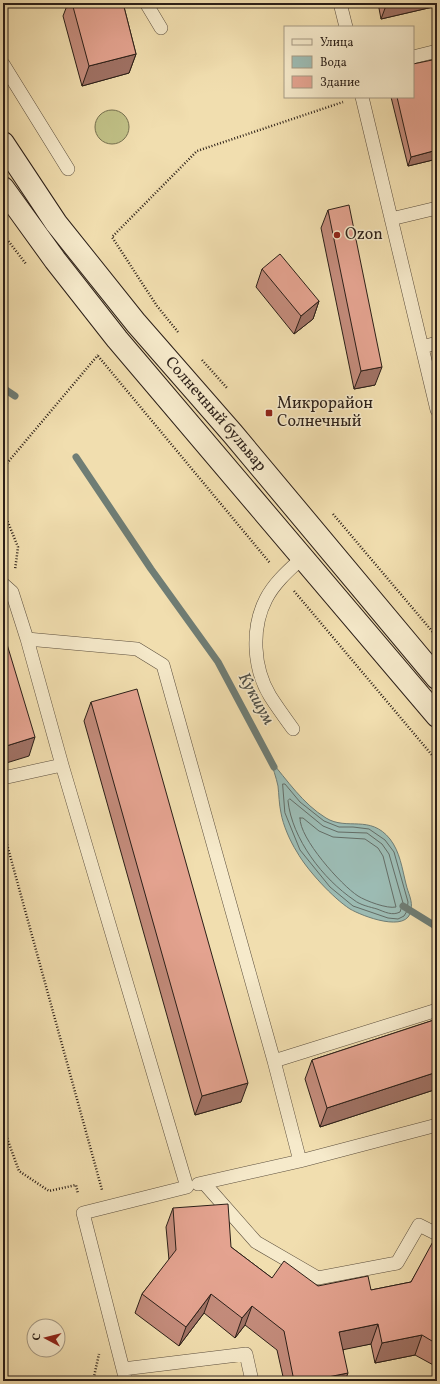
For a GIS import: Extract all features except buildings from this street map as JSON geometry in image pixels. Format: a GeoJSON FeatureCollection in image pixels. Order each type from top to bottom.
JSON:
{"type":"FeatureCollection","features":[{"type":"Feature","properties":{"kind":"street","name":"Солнечный бульвар"},"geometry":{"type":"LineString","coordinates":[[3,143],[56,223],[136,323],[233,434],[320,540],[437,678]]}},
{"type":"Feature","properties":{"kind":"street","name":"Солнечный бульвар"},"geometry":{"type":"LineString","coordinates":[[3,188],[55,260],[117,339],[437,716]]}},
{"type":"Feature","properties":{"kind":"street"},"geometry":{"type":"LineString","coordinates":[[302,558],[320,540]]}},
{"type":"Feature","properties":{"kind":"lane"},"geometry":{"type":"LineString","coordinates":[[146,3],[161,28]]}},
{"type":"Feature","properties":{"kind":"lane"},"geometry":{"type":"LineString","coordinates":[[340,3],[346,26]]}},
{"type":"Feature","properties":{"kind":"lane"},"geometry":{"type":"LineString","coordinates":[[414,57],[437,51]]}},
{"type":"Feature","properties":{"kind":"lane"},"geometry":{"type":"LineString","coordinates":[[3,64],[68,169]]}},
{"type":"Feature","properties":{"kind":"lane"},"geometry":{"type":"LineString","coordinates":[[362,98],[437,410]]}},
{"type":"Feature","properties":{"kind":"lane"},"geometry":{"type":"LineString","coordinates":[[392,219],[437,208]]}},
{"type":"Feature","properties":{"kind":"lane"},"geometry":{"type":"LineString","coordinates":[[422,347],[437,343]]}},
{"type":"Feature","properties":{"kind":"lane"},"geometry":{"type":"LineString","coordinates":[[293,729],[269,695],[259,672],[256,646],[258,620],[266,599],[282,577],[302,558]]}},
{"type":"Feature","properties":{"kind":"lane"},"geometry":{"type":"LineString","coordinates":[[7,588],[27,639],[62,765],[187,1187]]}},
{"type":"Feature","properties":{"kind":"lane"},"geometry":{"type":"LineString","coordinates":[[27,639],[137,649],[163,665],[274,1061],[300,1161]]}},
{"type":"Feature","properties":{"kind":"lane"},"geometry":{"type":"LineString","coordinates":[[3,778],[62,765]]}},
{"type":"Feature","properties":{"kind":"lane"},"geometry":{"type":"LineString","coordinates":[[274,1061],[437,1010]]}},
{"type":"Feature","properties":{"kind":"lane"},"geometry":{"type":"LineString","coordinates":[[252,1381],[246,1354],[125,1375],[83,1213],[300,1161],[437,1125]]}},
{"type":"Feature","properties":{"kind":"lane"},"geometry":{"type":"LineString","coordinates":[[204,1183],[256,1242],[318,1278],[397,1263],[419,1224],[437,1234]]}},
{"type":"Feature","properties":{"kind":"path"},"geometry":{"type":"LineString","coordinates":[[179,334],[157,306],[112,237],[197,151],[345,102]]}},
{"type":"Feature","properties":{"kind":"path"},"geometry":{"type":"LineString","coordinates":[[3,234],[27,264]]}},
{"type":"Feature","properties":{"kind":"path"},"geometry":{"type":"LineString","coordinates":[[93,350],[437,761]]}},
{"type":"Feature","properties":{"kind":"path"},"geometry":{"type":"LineString","coordinates":[[3,468],[98,356]]}},
{"type":"Feature","properties":{"kind":"path"},"geometry":{"type":"LineString","coordinates":[[201,359],[231,393]]}},
{"type":"Feature","properties":{"kind":"path"},"geometry":{"type":"LineString","coordinates":[[3,489],[5,514],[18,547],[7,588]]}},
{"type":"Feature","properties":{"kind":"path"},"geometry":{"type":"LineString","coordinates":[[329,509],[437,637]]}},
{"type":"Feature","properties":{"kind":"path"},"geometry":{"type":"LineString","coordinates":[[3,830],[107,1207]]}},
{"type":"Feature","properties":{"kind":"path"},"geometry":{"type":"LineString","coordinates":[[3,1127],[19,1171],[49,1191],[76,1185],[83,1213]]}},
{"type":"Feature","properties":{"kind":"green space"},"geometry":{"type":"Polygon","coordinates":[[[11,3],[37,3],[24,8],[11,3]]]}},
{"type":"Feature","properties":{"kind":"green space"},"geometry":{"type":"Polygon","coordinates":[[[109,110],[115,110],[119,111],[126,117],[129,127],[128,134],[122,141],[115,144],[109,144],[105,143],[98,137],[95,130],[95,124],[96,120],[102,113],[109,110]]]}},
{"type":"Feature","properties":{"kind":"water"},"geometry":{"type":"Polygon","coordinates":[[[270,760],[303,799],[326,818],[334,822],[375,827],[382,831],[390,839],[402,866],[411,900],[411,910],[408,917],[402,921],[394,922],[374,919],[350,909],[328,891],[301,859],[289,838],[280,810],[278,786],[270,760]]]}},
{"type":"Feature","properties":{"kind":"waterway","name":"Кукшум"},"geometry":{"type":"LineString","coordinates":[[3,388],[15,396]]}},
{"type":"Feature","properties":{"kind":"waterway","name":"Кукшум"},"geometry":{"type":"LineString","coordinates":[[76,457],[151,569],[218,662],[274,767]]}},
{"type":"Feature","properties":{"kind":"waterway","name":"Кукшум"},"geometry":{"type":"LineString","coordinates":[[403,906],[437,927]]}},
{"type":"Feature","properties":{"kind":"place","name":"Ozon"},"geometry":{"type":"Point","coordinates":[337,235]}},
{"type":"Feature","properties":{"kind":"place","name":"Микрорайон Солнечный"},"geometry":{"type":"Point","coordinates":[269,413]}}]}
